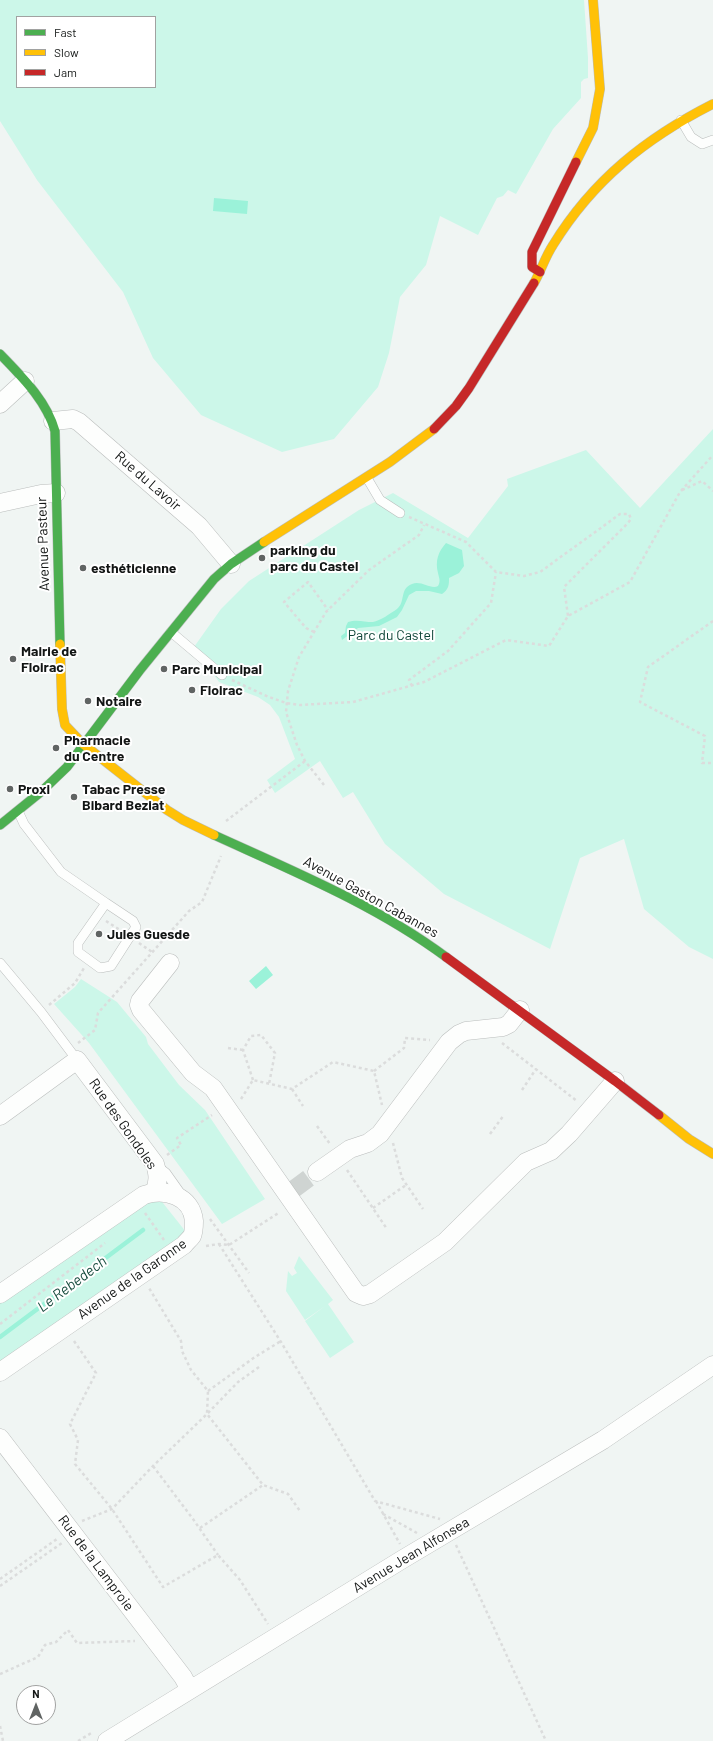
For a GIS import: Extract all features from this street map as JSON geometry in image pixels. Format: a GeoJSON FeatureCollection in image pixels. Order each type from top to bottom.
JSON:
{"type":"FeatureCollection","features":[{"type":"Feature","properties":{"kind":"street"},"geometry":{"type":"LineString","coordinates":[[540,272],[532,267],[532,252],[593,128],[598,105],[600,89],[593,0]]}},
{"type":"Feature","properties":{"kind":"street"},"geometry":{"type":"LineString","coordinates":[[0,824],[42,791],[67,767],[126,688],[214,579],[248,552],[403,455],[430,434],[456,405],[488,358],[540,272],[551,246],[573,214],[595,187],[643,144],[680,120],[713,104]]}},
{"type":"Feature","properties":{"kind":"street"},"geometry":{"type":"LineString","coordinates":[[683,132],[698,124]]}},
{"type":"Feature","properties":{"kind":"street"},"geometry":{"type":"LineString","coordinates":[[540,272],[556,257]]}},
{"type":"Feature","properties":{"kind":"street"},"geometry":{"type":"LineString","coordinates":[[0,354],[25,382],[54,421]]}},
{"type":"Feature","properties":{"kind":"street"},"geometry":{"type":"LineString","coordinates":[[0,404],[25,382]]}},
{"type":"Feature","properties":{"kind":"street","name":"Rue du Lavoir"},"geometry":{"type":"LineString","coordinates":[[54,421],[72,419],[80,422],[199,526],[231,564]]}},
{"type":"Feature","properties":{"kind":"street","name":"Avenue Pasteur"},"geometry":{"type":"LineString","coordinates":[[54,421],[62,709],[65,725],[84,744]]}},
{"type":"Feature","properties":{"kind":"street"},"geometry":{"type":"LineString","coordinates":[[0,503],[41,494],[56,494]]}},
{"type":"Feature","properties":{"kind":"street","name":"Avenue Gaston Cabannes"},"geometry":{"type":"LineString","coordinates":[[84,744],[167,810],[183,820],[291,870],[404,928],[429,944],[616,1081],[689,1139],[713,1154]]}},
{"type":"Feature","properties":{"kind":"street"},"geometry":{"type":"LineString","coordinates":[[170,963],[140,1001],[141,1010],[193,1073],[213,1088],[291,1195],[356,1293],[363,1296],[370,1294],[446,1242],[526,1162],[551,1151],[590,1111],[616,1081]]}},
{"type":"Feature","properties":{"kind":"street"},"geometry":{"type":"LineString","coordinates":[[317,1172],[350,1149],[368,1143],[388,1124],[449,1042],[466,1031],[503,1027],[509,1024],[520,1010]]}},
{"type":"Feature","properties":{"kind":"street"},"geometry":{"type":"LineString","coordinates":[[0,1116],[74,1055]]}},
{"type":"Feature","properties":{"kind":"street","name":"Rue des Gondoles"},"geometry":{"type":"LineString","coordinates":[[74,1055],[155,1164],[158,1173],[157,1186],[154,1192]]}},
{"type":"Feature","properties":{"kind":"street","name":"Avenue Gaston Cabannes"},"geometry":{"type":"LineString","coordinates":[[689,1139],[712,1164]]}},
{"type":"Feature","properties":{"kind":"street"},"geometry":{"type":"LineString","coordinates":[[0,1294],[134,1200],[154,1192],[166,1193],[185,1200]]}},
{"type":"Feature","properties":{"kind":"street","name":"Avenue de la Garonne"},"geometry":{"type":"LineString","coordinates":[[0,1372],[184,1245],[192,1236],[194,1229],[194,1219],[191,1209],[185,1200]]}},
{"type":"Feature","properties":{"kind":"street","name":"Avenue Jean Alfonsea"},"geometry":{"type":"LineString","coordinates":[[107,1741],[409,1555],[603,1440],[713,1365]]}},
{"type":"Feature","properties":{"kind":"street","name":"Rue de la Lamproie"},"geometry":{"type":"LineString","coordinates":[[0,1438],[155,1641],[190,1690]]}},
{"type":"Feature","properties":{"kind":"lane"},"geometry":{"type":"LineString","coordinates":[[680,120],[683,132],[702,144],[713,140]]}},
{"type":"Feature","properties":{"kind":"lane"},"geometry":{"type":"LineString","coordinates":[[367,478],[380,500],[400,513]]}},
{"type":"Feature","properties":{"kind":"lane"},"geometry":{"type":"LineString","coordinates":[[171,632],[222,675]]}},
{"type":"Feature","properties":{"kind":"lane"},"geometry":{"type":"LineString","coordinates":[[18,811],[24,824],[61,872],[133,921],[136,927],[111,966],[100,968],[78,952],[78,943],[106,903]]}},
{"type":"Feature","properties":{"kind":"lane","name":"Rue des Gondoles"},"geometry":{"type":"LineString","coordinates":[[0,963],[41,1012],[74,1055]]}},
{"type":"Feature","properties":{"kind":"lane"},"geometry":{"type":"LineString","coordinates":[[155,1164],[166,1173],[185,1200]]}},
{"type":"Feature","properties":{"kind":"path"},"geometry":{"type":"LineString","coordinates":[[222,675],[269,697],[286,703],[300,705],[352,702],[424,682],[506,640],[548,646],[568,616],[630,582],[680,492],[713,455]]}},
{"type":"Feature","properties":{"kind":"path"},"geometry":{"type":"LineString","coordinates":[[680,492],[702,481],[713,491]]}},
{"type":"Feature","properties":{"kind":"path"},"geometry":{"type":"LineString","coordinates":[[400,513],[424,525],[466,542],[496,572],[524,576],[540,572],[620,514],[629,514],[631,519],[628,523],[564,587],[568,616]]}},
{"type":"Feature","properties":{"kind":"path"},"geometry":{"type":"LineString","coordinates":[[324,785],[305,761],[297,745],[286,712],[286,703],[299,657],[328,610],[369,570],[419,535],[424,525]]}},
{"type":"Feature","properties":{"kind":"path"},"geometry":{"type":"LineString","coordinates":[[412,686],[409,680],[448,650],[491,603],[496,572]]}},
{"type":"Feature","properties":{"kind":"path"},"geometry":{"type":"LineString","coordinates":[[314,632],[306,628],[284,602],[308,582],[328,610]]}},
{"type":"Feature","properties":{"kind":"path"},"geometry":{"type":"LineString","coordinates":[[713,621],[648,668],[640,702],[706,736],[702,763],[713,763]]}},
{"type":"Feature","properties":{"kind":"path"},"geometry":{"type":"LineString","coordinates":[[214,835],[217,828],[305,761]]}},
{"type":"Feature","properties":{"kind":"path"},"geometry":{"type":"LineString","coordinates":[[74,1055],[95,1030],[98,1013],[189,911],[202,902],[226,840]]}},
{"type":"Feature","properties":{"kind":"path"},"geometry":{"type":"LineString","coordinates":[[41,1012],[75,983],[89,960]]}},
{"type":"Feature","properties":{"kind":"path"},"geometry":{"type":"LineString","coordinates":[[155,1164],[181,1145],[177,1138],[226,1106],[242,1099],[253,1080],[243,1050],[251,1036],[261,1035],[275,1053],[269,1084]]}},
{"type":"Feature","properties":{"kind":"path"},"geometry":{"type":"LineString","coordinates":[[292,1089],[333,1062],[374,1071],[404,1048],[405,1038],[428,1040]]}},
{"type":"Feature","properties":{"kind":"path"},"geometry":{"type":"LineString","coordinates":[[497,1039],[590,1111]]}},
{"type":"Feature","properties":{"kind":"path"},"geometry":{"type":"LineString","coordinates":[[228,1048],[243,1050]]}},
{"type":"Feature","properties":{"kind":"path"},"geometry":{"type":"LineString","coordinates":[[522,1090],[536,1069]]}},
{"type":"Feature","properties":{"kind":"path"},"geometry":{"type":"LineString","coordinates":[[374,1071],[402,1178],[423,1208]]}},
{"type":"Feature","properties":{"kind":"path"},"geometry":{"type":"LineString","coordinates":[[253,1080],[292,1089],[303,1106]]}},
{"type":"Feature","properties":{"kind":"path"},"geometry":{"type":"LineString","coordinates":[[490,1134],[504,1115]]}},
{"type":"Feature","properties":{"kind":"path"},"geometry":{"type":"LineString","coordinates":[[317,1126],[387,1229]]}},
{"type":"Feature","properties":{"kind":"path"},"geometry":{"type":"LineString","coordinates":[[373,1208],[406,1185]]}},
{"type":"Feature","properties":{"kind":"path"},"geometry":{"type":"LineString","coordinates":[[202,1248],[208,1244],[229,1245],[291,1195]]}},
{"type":"Feature","properties":{"kind":"path"},"geometry":{"type":"LineString","coordinates":[[141,1208],[173,1253]]}},
{"type":"Feature","properties":{"kind":"path"},"geometry":{"type":"LineString","coordinates":[[0,1324],[111,1238]]}},
{"type":"Feature","properties":{"kind":"path"},"geometry":{"type":"LineString","coordinates":[[219,1244],[280,1341],[401,1547]]}},
{"type":"Feature","properties":{"kind":"path"},"geometry":{"type":"LineString","coordinates":[[150,1290],[181,1341],[182,1351],[191,1370],[208,1391],[207,1414],[263,1485],[288,1494],[300,1511]]}},
{"type":"Feature","properties":{"kind":"path"},"geometry":{"type":"LineString","coordinates":[[208,1391],[254,1357],[280,1341]]}},
{"type":"Feature","properties":{"kind":"path"},"geometry":{"type":"LineString","coordinates":[[75,1343],[96,1373],[70,1424],[78,1440],[75,1464],[112,1509],[163,1587],[218,1555]]}},
{"type":"Feature","properties":{"kind":"path"},"geometry":{"type":"LineString","coordinates":[[0,1586],[72,1531],[79,1522],[112,1509],[238,1382],[259,1367]]}},
{"type":"Feature","properties":{"kind":"path"},"geometry":{"type":"LineString","coordinates":[[153,1466],[200,1528],[218,1555],[240,1580],[268,1624]]}},
{"type":"Feature","properties":{"kind":"path"},"geometry":{"type":"LineString","coordinates":[[200,1528],[263,1485]]}},
{"type":"Feature","properties":{"kind":"path"},"geometry":{"type":"LineString","coordinates":[[375,1501],[442,1520]]}},
{"type":"Feature","properties":{"kind":"path"},"geometry":{"type":"LineString","coordinates":[[382,1513],[421,1535]]}},
{"type":"Feature","properties":{"kind":"path"},"geometry":{"type":"LineString","coordinates":[[0,1579],[72,1531]]}},
{"type":"Feature","properties":{"kind":"path"},"geometry":{"type":"LineString","coordinates":[[455,1542],[546,1741]]}},
{"type":"Feature","properties":{"kind":"path"},"geometry":{"type":"LineString","coordinates":[[0,1674],[38,1657],[45,1645],[56,1642],[68,1630],[77,1643],[155,1641]]}},
{"type":"Feature","properties":{"kind":"path"},"geometry":{"type":"LineString","coordinates":[[0,1726],[3,1741]]}},
{"type":"Feature","properties":{"kind":"green space"},"geometry":{"type":"Polygon","coordinates":[[[0,0],[584,0],[588,78],[581,82],[581,98],[553,129],[516,194],[508,190],[503,196],[497,198],[478,235],[440,216],[426,265],[400,297],[389,353],[378,387],[334,439],[282,452],[201,415],[153,358],[123,292],[37,180],[0,121],[0,0]]]}},
{"type":"Feature","properties":{"kind":"green space","name":"Parc du Castel"},"geometry":{"type":"Polygon","coordinates":[[[713,429],[713,959],[689,947],[644,909],[624,839],[580,858],[550,949],[444,894],[385,844],[353,792],[343,798],[320,761],[275,793],[267,780],[295,759],[279,717],[270,705],[258,697],[219,682],[207,665],[189,654],[221,609],[249,581],[359,510],[393,493],[468,538],[508,486],[507,479],[586,450],[640,508],[713,429]]]}},
{"type":"Feature","properties":{"kind":"green space"},"geometry":{"type":"Polygon","coordinates":[[[81,979],[117,1002],[146,1037],[148,1044],[179,1085],[205,1110],[265,1199],[222,1224],[89,1043],[54,1004],[75,987],[81,979]]]}},
{"type":"Feature","properties":{"kind":"green space"},"geometry":{"type":"Polygon","coordinates":[[[159,1198],[186,1232],[180,1242],[0,1364],[0,1300],[119,1215],[159,1198]]]}},
{"type":"Feature","properties":{"kind":"green space"},"geometry":{"type":"Polygon","coordinates":[[[299,1256],[333,1300],[328,1304],[354,1342],[330,1358],[305,1321],[325,1306],[305,1320],[286,1291],[288,1271],[292,1276],[297,1273],[294,1268],[299,1256]]]}},
{"type":"Feature","properties":{"kind":"shaded area"},"geometry":{"type":"Polygon","coordinates":[[[214,198],[248,201],[247,214],[213,211],[214,198]]]}},
{"type":"Feature","properties":{"kind":"shaded area"},"geometry":{"type":"Polygon","coordinates":[[[446,543],[462,550],[464,566],[459,573],[449,578],[448,587],[442,594],[429,591],[416,591],[409,595],[397,617],[379,626],[358,628],[342,640],[341,636],[345,633],[348,622],[373,622],[385,617],[397,609],[400,606],[405,589],[408,586],[419,583],[432,587],[438,586],[440,581],[437,561],[439,553],[446,543]]]}},
{"type":"Feature","properties":{"kind":"shaded area"},"geometry":{"type":"Polygon","coordinates":[[[266,966],[273,975],[256,989],[249,981],[266,966]]]}},
{"type":"Feature","properties":{"kind":"waterway","name":"Le Rebedech"},"geometry":{"type":"LineString","coordinates":[[0,1337],[143,1230]]}},
{"type":"Feature","properties":{"kind":"tunnel"},"geometry":{"type":"LineString","coordinates":[[294,1189],[317,1172]]}},
{"type":"Feature","properties":{"kind":"traffic: fast"},"geometry":{"type":"LineString","coordinates":[[0,354],[25,380],[39,399],[46,409],[55,431],[60,644]]}},
{"type":"Feature","properties":{"kind":"traffic: fast"},"geometry":{"type":"LineString","coordinates":[[0,825],[42,791],[67,767],[140,670],[214,579],[231,564],[264,542]]}},
{"type":"Feature","properties":{"kind":"traffic: fast"},"geometry":{"type":"LineString","coordinates":[[214,835],[363,905],[419,938],[446,957]]}},
{"type":"Feature","properties":{"kind":"traffic: slow"},"geometry":{"type":"LineString","coordinates":[[576,162],[593,128],[600,89],[593,0]]}},
{"type":"Feature","properties":{"kind":"traffic: slow"},"geometry":{"type":"LineString","coordinates":[[534,283],[550,250],[585,200],[643,146],[665,131],[713,104]]}},
{"type":"Feature","properties":{"kind":"traffic: slow"},"geometry":{"type":"LineString","coordinates":[[264,542],[390,462],[434,429]]}},
{"type":"Feature","properties":{"kind":"traffic: slow"},"geometry":{"type":"LineString","coordinates":[[60,644],[62,709],[65,725],[83,744],[167,810],[183,820],[214,835]]}},
{"type":"Feature","properties":{"kind":"traffic: slow"},"geometry":{"type":"LineString","coordinates":[[659,1115],[689,1139],[713,1154]]}},
{"type":"Feature","properties":{"kind":"traffic: jam"},"geometry":{"type":"LineString","coordinates":[[540,272],[532,267],[532,252],[576,162]]}},
{"type":"Feature","properties":{"kind":"traffic: jam"},"geometry":{"type":"LineString","coordinates":[[434,429],[456,406],[469,388],[534,283]]}},
{"type":"Feature","properties":{"kind":"traffic: jam"},"geometry":{"type":"LineString","coordinates":[[446,957],[659,1115]]}},
{"type":"Feature","properties":{"kind":"place","name":"parking du parc du Castel"},"geometry":{"type":"Point","coordinates":[262,558]}},
{"type":"Feature","properties":{"kind":"place","name":"esthéticienne"},"geometry":{"type":"Point","coordinates":[83,568]}},
{"type":"Feature","properties":{"kind":"place","name":"Mairie de Floirac"},"geometry":{"type":"Point","coordinates":[13,659]}},
{"type":"Feature","properties":{"kind":"place","name":"Parc Municipal"},"geometry":{"type":"Point","coordinates":[164,669]}},
{"type":"Feature","properties":{"kind":"place","name":"Floirac"},"geometry":{"type":"Point","coordinates":[192,690]}},
{"type":"Feature","properties":{"kind":"place","name":"Notaire"},"geometry":{"type":"Point","coordinates":[88,701]}},
{"type":"Feature","properties":{"kind":"place","name":"Pharmacie du Centre"},"geometry":{"type":"Point","coordinates":[56,748]}},
{"type":"Feature","properties":{"kind":"place","name":"Proxi"},"geometry":{"type":"Point","coordinates":[10,789]}},
{"type":"Feature","properties":{"kind":"place","name":"Tabac Presse Bibard Beziat"},"geometry":{"type":"Point","coordinates":[74,797]}},
{"type":"Feature","properties":{"kind":"place","name":"Jules Guesde"},"geometry":{"type":"Point","coordinates":[99,934]}}]}
